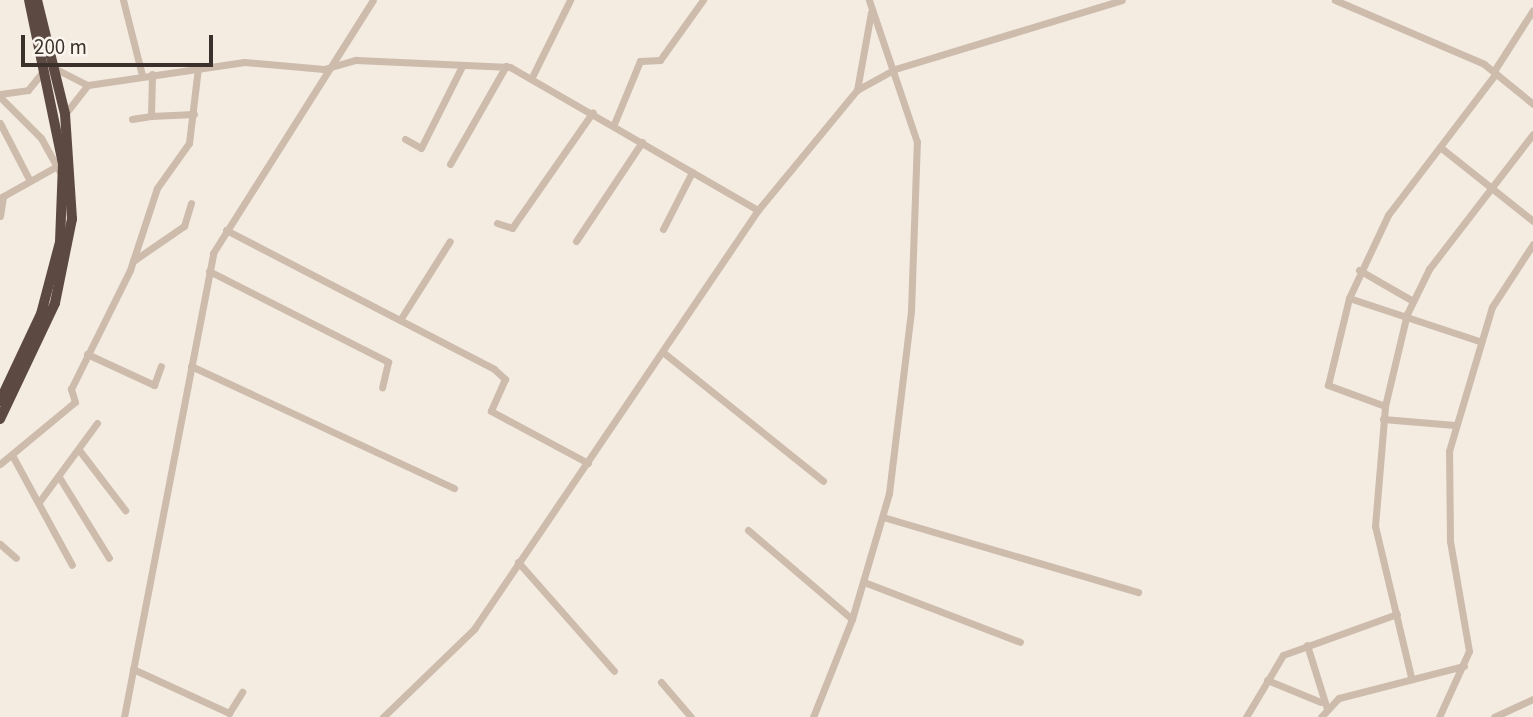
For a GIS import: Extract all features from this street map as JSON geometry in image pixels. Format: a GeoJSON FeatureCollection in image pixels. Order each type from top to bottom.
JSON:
{"type":"FeatureCollection","features":[{"type":"Feature","properties":{"kind":"highway"},"geometry":{"type":"LineString","coordinates":[[0,419],[41,338],[66,264],[74,192],[65,114],[29,0]]}},
{"type":"Feature","properties":{"kind":"highway"},"geometry":{"type":"LineString","coordinates":[[0,401],[54,273],[64,178],[37,0]]}},
{"type":"Feature","properties":{"kind":"street"},"geometry":{"type":"LineString","coordinates":[[123,0],[142,75]]}},
{"type":"Feature","properties":{"kind":"street"},"geometry":{"type":"LineString","coordinates":[[124,717],[209,271],[226,230],[373,0]]}},
{"type":"Feature","properties":{"kind":"street"},"geometry":{"type":"LineString","coordinates":[[532,77],[569,0]]}},
{"type":"Feature","properties":{"kind":"street"},"geometry":{"type":"LineString","coordinates":[[614,124],[640,61],[662,58],[703,0]]}},
{"type":"Feature","properties":{"kind":"street"},"geometry":{"type":"LineString","coordinates":[[813,717],[852,619],[883,516],[911,311],[919,159],[895,69],[871,12],[869,0]]}},
{"type":"Feature","properties":{"kind":"street"},"geometry":{"type":"LineString","coordinates":[[383,717],[474,629],[664,353],[758,210],[857,90],[895,69],[1122,0]]}},
{"type":"Feature","properties":{"kind":"street"},"geometry":{"type":"LineString","coordinates":[[1340,1],[1495,72],[1533,104]]}},
{"type":"Feature","properties":{"kind":"street"},"geometry":{"type":"LineString","coordinates":[[1385,406],[1328,385],[1349,298],[1359,270],[1388,215],[1495,72],[1533,9]]}},
{"type":"Feature","properties":{"kind":"street"},"geometry":{"type":"LineString","coordinates":[[857,90],[871,12]]}},
{"type":"Feature","properties":{"kind":"street"},"geometry":{"type":"LineString","coordinates":[[0,96],[28,90],[49,68],[88,85],[244,62],[331,67],[356,60],[506,66],[532,77],[758,210]]}},
{"type":"Feature","properties":{"kind":"street"},"geometry":{"type":"LineString","coordinates":[[405,139],[421,148],[462,66]]}},
{"type":"Feature","properties":{"kind":"street"},"geometry":{"type":"LineString","coordinates":[[450,164],[506,66]]}},
{"type":"Feature","properties":{"kind":"street"},"geometry":{"type":"LineString","coordinates":[[0,464],[73,405],[71,389],[133,261],[157,188],[189,143],[198,68]]}},
{"type":"Feature","properties":{"kind":"street"},"geometry":{"type":"LineString","coordinates":[[151,116],[152,74]]}},
{"type":"Feature","properties":{"kind":"street"},"geometry":{"type":"LineString","coordinates":[[65,114],[88,85]]}},
{"type":"Feature","properties":{"kind":"street"},"geometry":{"type":"LineString","coordinates":[[0,96],[41,138],[64,178]]}},
{"type":"Feature","properties":{"kind":"street"},"geometry":{"type":"LineString","coordinates":[[497,223],[512,228],[593,112]]}},
{"type":"Feature","properties":{"kind":"street"},"geometry":{"type":"LineString","coordinates":[[132,119],[194,114]]}},
{"type":"Feature","properties":{"kind":"street"},"geometry":{"type":"LineString","coordinates":[[0,123],[30,181]]}},
{"type":"Feature","properties":{"kind":"street"},"geometry":{"type":"LineString","coordinates":[[1411,677],[1375,526],[1385,406],[1406,318],[1413,301],[1440,252],[1533,134]]}},
{"type":"Feature","properties":{"kind":"street"},"geometry":{"type":"LineString","coordinates":[[576,241],[642,142]]}},
{"type":"Feature","properties":{"kind":"street"},"geometry":{"type":"LineString","coordinates":[[1440,147],[1533,221]]}},
{"type":"Feature","properties":{"kind":"street"},"geometry":{"type":"LineString","coordinates":[[0,216],[2,197],[57,166]]}},
{"type":"Feature","properties":{"kind":"street"},"geometry":{"type":"LineString","coordinates":[[663,229],[692,172]]}},
{"type":"Feature","properties":{"kind":"street"},"geometry":{"type":"LineString","coordinates":[[133,261],[184,226],[191,203]]}},
{"type":"Feature","properties":{"kind":"street"},"geometry":{"type":"LineString","coordinates":[[226,230],[504,376],[491,411],[588,463]]}},
{"type":"Feature","properties":{"kind":"street"},"geometry":{"type":"LineString","coordinates":[[400,320],[450,241]]}},
{"type":"Feature","properties":{"kind":"street"},"geometry":{"type":"LineString","coordinates":[[1439,717],[1464,666],[1469,637],[1446,491],[1455,425],[1479,341],[1501,290],[1533,244]]}},
{"type":"Feature","properties":{"kind":"street"},"geometry":{"type":"LineString","coordinates":[[1359,270],[1413,301]]}},
{"type":"Feature","properties":{"kind":"street"},"geometry":{"type":"LineString","coordinates":[[209,271],[388,362],[382,387]]}},
{"type":"Feature","properties":{"kind":"street"},"geometry":{"type":"LineString","coordinates":[[1349,298],[1479,341]]}},
{"type":"Feature","properties":{"kind":"street"},"geometry":{"type":"LineString","coordinates":[[664,353],[823,481]]}},
{"type":"Feature","properties":{"kind":"street"},"geometry":{"type":"LineString","coordinates":[[88,354],[154,385],[161,366]]}},
{"type":"Feature","properties":{"kind":"street"},"geometry":{"type":"LineString","coordinates":[[191,366],[454,488]]}},
{"type":"Feature","properties":{"kind":"street"},"geometry":{"type":"LineString","coordinates":[[1383,419],[1455,425]]}},
{"type":"Feature","properties":{"kind":"street"},"geometry":{"type":"LineString","coordinates":[[39,502],[97,423]]}},
{"type":"Feature","properties":{"kind":"street"},"geometry":{"type":"LineString","coordinates":[[79,450],[125,510]]}},
{"type":"Feature","properties":{"kind":"street"},"geometry":{"type":"LineString","coordinates":[[12,455],[72,565]]}},
{"type":"Feature","properties":{"kind":"street"},"geometry":{"type":"LineString","coordinates":[[59,477],[109,558]]}},
{"type":"Feature","properties":{"kind":"street"},"geometry":{"type":"LineString","coordinates":[[883,516],[1138,592]]}},
{"type":"Feature","properties":{"kind":"street"},"geometry":{"type":"LineString","coordinates":[[748,530],[852,619]]}},
{"type":"Feature","properties":{"kind":"street"},"geometry":{"type":"LineString","coordinates":[[0,544],[16,558]]}},
{"type":"Feature","properties":{"kind":"street"},"geometry":{"type":"LineString","coordinates":[[518,562],[614,671]]}},
{"type":"Feature","properties":{"kind":"street"},"geometry":{"type":"LineString","coordinates":[[864,582],[1020,642]]}},
{"type":"Feature","properties":{"kind":"street"},"geometry":{"type":"LineString","coordinates":[[1246,717],[1283,655],[1397,614]]}},
{"type":"Feature","properties":{"kind":"street"},"geometry":{"type":"LineString","coordinates":[[1307,645],[1321,702],[1327,709]]}},
{"type":"Feature","properties":{"kind":"street"},"geometry":{"type":"LineString","coordinates":[[1321,717],[1339,698],[1411,677],[1464,666]]}},
{"type":"Feature","properties":{"kind":"street"},"geometry":{"type":"LineString","coordinates":[[133,669],[229,713],[243,692]]}},
{"type":"Feature","properties":{"kind":"street"},"geometry":{"type":"LineString","coordinates":[[1267,680],[1321,702]]}},
{"type":"Feature","properties":{"kind":"street"},"geometry":{"type":"LineString","coordinates":[[661,682],[691,717]]}},
{"type":"Feature","properties":{"kind":"street"},"geometry":{"type":"LineString","coordinates":[[1494,717],[1533,699]]}}]}
